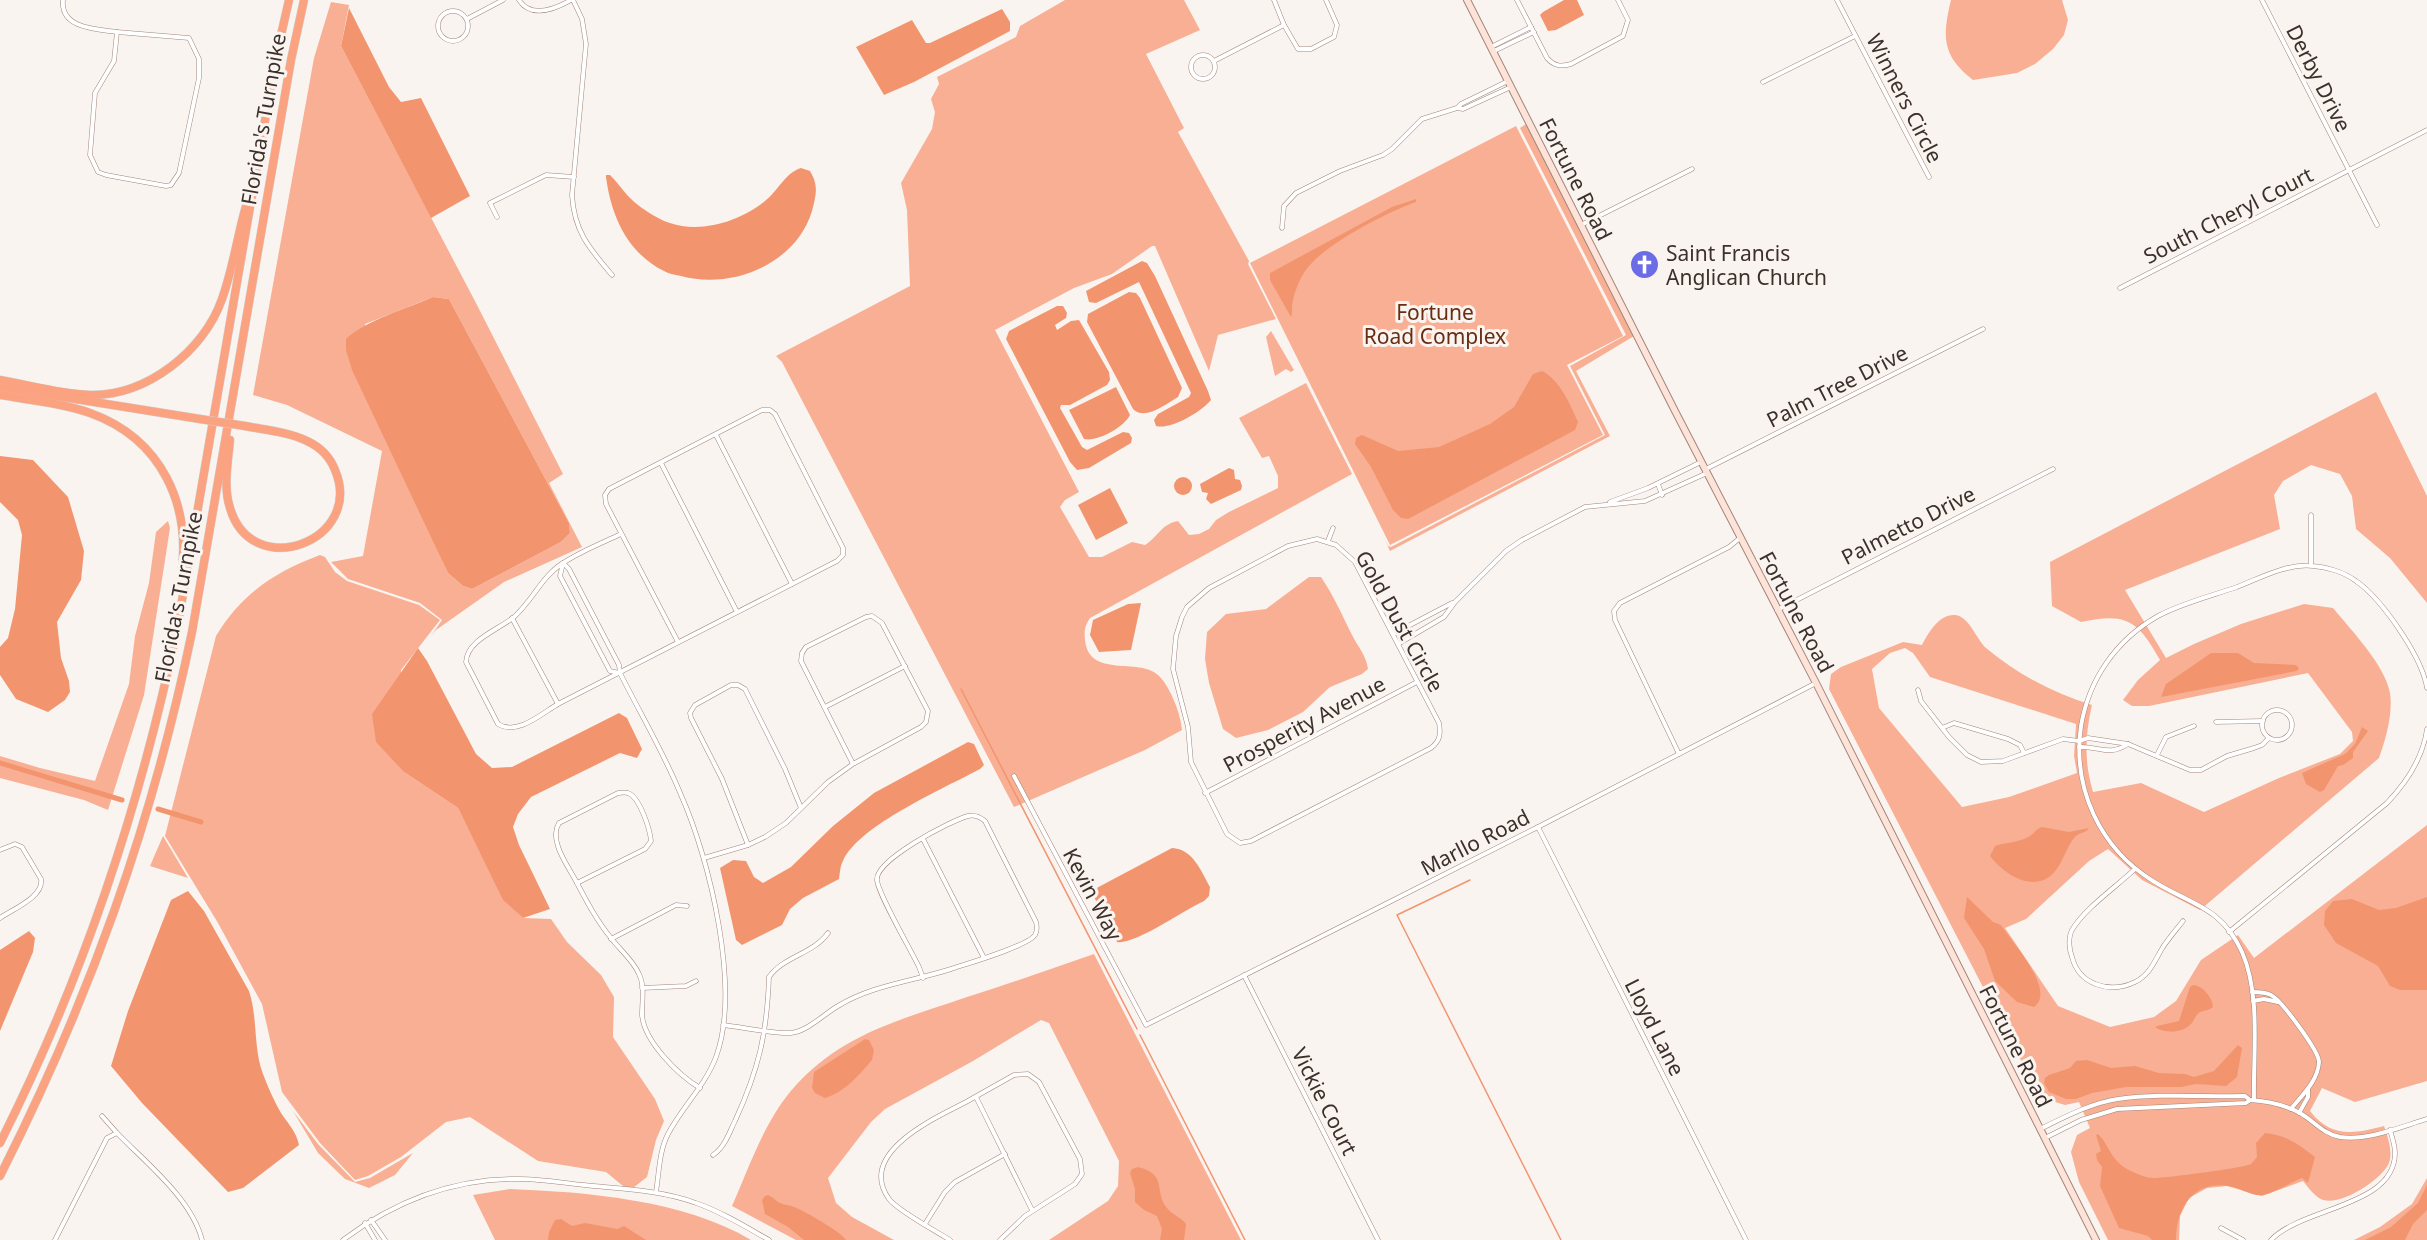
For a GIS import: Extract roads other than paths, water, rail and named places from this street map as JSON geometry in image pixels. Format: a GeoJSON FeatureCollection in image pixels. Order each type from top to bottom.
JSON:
{"type":"FeatureCollection","features":[{"type":"Feature","properties":{"kind":"highway","name":"Florida's Turnpike"},"geometry":{"type":"LineString","coordinates":[[0,1143],[59,1018],[86,949],[132,814],[166,685],[257,164],[289,0]]}},
{"type":"Feature","properties":{"kind":"highway","name":"Florida's Turnpike"},"geometry":{"type":"LineString","coordinates":[[0,1176],[72,1023],[119,900],[146,818],[180,689],[192,632],[289,72],[304,0]]}},
{"type":"Feature","properties":{"kind":"highway"},"geometry":{"type":"LineString","coordinates":[[0,380],[76,394],[107,393],[140,384],[184,356],[207,332],[222,300],[257,164]]}},
{"type":"Feature","properties":{"kind":"highway"},"geometry":{"type":"LineString","coordinates":[[0,387],[200,418],[245,426],[294,436],[309,441],[332,463],[339,479],[340,495],[337,510],[330,524],[309,543],[293,548],[266,547],[252,540],[234,520],[229,507],[227,483],[235,386]]}},
{"type":"Feature","properties":{"kind":"highway"},"geometry":{"type":"LineString","coordinates":[[0,395],[67,406],[110,421],[145,447],[170,481],[183,522],[184,546],[166,685]]}},
{"type":"Feature","properties":{"kind":"street"},"geometry":{"type":"LineString","coordinates":[[63,0],[67,17],[78,26],[189,39],[200,59],[199,78],[179,173],[171,185],[166,186],[98,172],[90,154],[95,93],[114,61],[117,32]]}},
{"type":"Feature","properties":{"kind":"street"},"geometry":{"type":"LineString","coordinates":[[467,19],[503,0]]}},
{"type":"Feature","properties":{"kind":"street"},"geometry":{"type":"LineString","coordinates":[[519,0],[529,10],[537,12],[572,0],[582,19],[586,44],[573,211],[592,252],[612,275]]}},
{"type":"Feature","properties":{"kind":"street"},"geometry":{"type":"LineString","coordinates":[[1274,0],[1284,25],[1298,49],[1311,50],[1334,37],[1337,25],[1327,2],[1334,0]]}},
{"type":"Feature","properties":{"kind":"street","name":"Fortune Road"},"geometry":{"type":"LineString","coordinates":[[1467,0],[1706,472],[1816,683],[2096,1240]]}},
{"type":"Feature","properties":{"kind":"street"},"geometry":{"type":"LineString","coordinates":[[1517,0],[1551,62],[1559,66],[1571,63],[1623,36],[1628,20],[1618,0]]}},
{"type":"Feature","properties":{"kind":"street","name":"Winners Circle"},"geometry":{"type":"LineString","coordinates":[[1837,0],[1929,177]]}},
{"type":"Feature","properties":{"kind":"street","name":"Derby Drive"},"geometry":{"type":"LineString","coordinates":[[2262,0],[2377,225]]}},
{"type":"Feature","properties":{"kind":"street"},"geometry":{"type":"LineString","coordinates":[[454,10],[467,19],[466,33],[459,40],[445,39],[439,32],[438,21],[444,13],[454,10]]}},
{"type":"Feature","properties":{"kind":"street"},"geometry":{"type":"LineString","coordinates":[[1214,61],[1284,25]]}},
{"type":"Feature","properties":{"kind":"street"},"geometry":{"type":"LineString","coordinates":[[1492,49],[1531,27]]}},
{"type":"Feature","properties":{"kind":"street"},"geometry":{"type":"LineString","coordinates":[[1492,49],[1534,32]]}},
{"type":"Feature","properties":{"kind":"street"},"geometry":{"type":"LineString","coordinates":[[1763,82],[1856,36]]}},
{"type":"Feature","properties":{"kind":"street"},"geometry":{"type":"LineString","coordinates":[[1197,56],[1208,56],[1214,61],[1215,69],[1210,76],[1198,78],[1192,73],[1191,65],[1197,56]]}},
{"type":"Feature","properties":{"kind":"street"},"geometry":{"type":"LineString","coordinates":[[1458,108],[1461,104],[1509,84]]}},
{"type":"Feature","properties":{"kind":"street"},"geometry":{"type":"LineString","coordinates":[[1282,228],[1284,206],[1296,193],[1340,171],[1383,155],[1422,119],[1458,108],[1463,109],[1509,84]]}},
{"type":"Feature","properties":{"kind":"street","name":"South Cheryl Court"},"geometry":{"type":"LineString","coordinates":[[2120,288],[2427,130]]}},
{"type":"Feature","properties":{"kind":"street"},"geometry":{"type":"LineString","coordinates":[[1581,225],[1692,169]]}},
{"type":"Feature","properties":{"kind":"street"},"geometry":{"type":"LineString","coordinates":[[497,217],[490,203],[546,175],[574,177]]}},
{"type":"Feature","properties":{"kind":"street","name":"Palm Tree Drive"},"geometry":{"type":"LineString","coordinates":[[1603,504],[1638,502],[1662,495],[1983,329]]}},
{"type":"Feature","properties":{"kind":"street"},"geometry":{"type":"LineString","coordinates":[[621,534],[563,563],[546,577],[529,603],[471,647],[466,655],[466,663],[498,724],[506,729],[515,729],[558,704],[837,561],[843,555],[843,548],[812,486],[775,414],[770,410],[762,410],[609,489],[605,495],[606,504],[678,642]]}},
{"type":"Feature","properties":{"kind":"street"},"geometry":{"type":"LineString","coordinates":[[716,435],[792,584]]}},
{"type":"Feature","properties":{"kind":"street"},"geometry":{"type":"LineString","coordinates":[[1398,644],[1444,617],[1455,602],[1515,544],[1585,507],[1630,496],[1701,462]]}},
{"type":"Feature","properties":{"kind":"street"},"geometry":{"type":"LineString","coordinates":[[661,463],[737,612]]}},
{"type":"Feature","properties":{"kind":"street","name":"Palmetto Drive"},"geometry":{"type":"LineString","coordinates":[[1777,610],[2053,469]]}},
{"type":"Feature","properties":{"kind":"street"},"geometry":{"type":"LineString","coordinates":[[1658,484],[1662,495]]}},
{"type":"Feature","properties":{"kind":"street"},"geometry":{"type":"LineString","coordinates":[[2311,514],[2311,565]]}},
{"type":"Feature","properties":{"kind":"street"},"geometry":{"type":"LineString","coordinates":[[1328,542],[1333,528]]}},
{"type":"Feature","properties":{"kind":"street"},"geometry":{"type":"LineString","coordinates":[[1679,754],[1615,620],[1614,611],[1620,603],[1729,547],[1740,538]]}},
{"type":"Feature","properties":{"kind":"street","name":"Gold Dust Circle"},"geometry":{"type":"LineString","coordinates":[[1308,540],[1328,542],[1343,549],[1355,562],[1393,634],[1439,723],[1440,731],[1435,745],[1246,843],[1235,842],[1227,834],[1191,762],[1188,727],[1173,669],[1176,636],[1182,617],[1194,599],[1209,588],[1288,546],[1308,540]]}},
{"type":"Feature","properties":{"kind":"street"},"geometry":{"type":"LineString","coordinates":[[563,563],[569,569],[619,664],[620,673],[682,795],[704,858],[723,951],[726,990],[723,1024],[716,1056],[700,1088],[667,1135],[656,1192]]}},
{"type":"Feature","properties":{"kind":"street"},"geometry":{"type":"LineString","coordinates":[[563,563],[560,576],[610,671],[620,673]]}},
{"type":"Feature","properties":{"kind":"street"},"geometry":{"type":"LineString","coordinates":[[2252,1100],[2253,993],[2241,951],[2219,919],[2204,907],[2169,890],[2135,868],[2102,832],[2092,814],[2080,771],[2079,741],[2086,703],[2094,681],[2111,656],[2133,632],[2160,615],[2278,571],[2311,565],[2335,570],[2356,580],[2370,593],[2415,652],[2427,688]]}},
{"type":"Feature","properties":{"kind":"street"},"geometry":{"type":"LineString","coordinates":[[1393,634],[1455,602]]}},
{"type":"Feature","properties":{"kind":"street"},"geometry":{"type":"LineString","coordinates":[[583,620],[593,615]]}},
{"type":"Feature","properties":{"kind":"street"},"geometry":{"type":"LineString","coordinates":[[704,858],[748,845],[786,823],[828,782],[853,764],[921,727],[926,722],[928,711],[882,623],[872,616],[806,647],[802,653],[801,661],[853,764]]}},
{"type":"Feature","properties":{"kind":"street"},"geometry":{"type":"LineString","coordinates":[[512,618],[558,704]]}},
{"type":"Feature","properties":{"kind":"street"},"geometry":{"type":"LineString","coordinates":[[825,707],[905,666]]}},
{"type":"Feature","properties":{"kind":"street","name":"Prosperity Avenue"},"geometry":{"type":"LineString","coordinates":[[1205,793],[1417,682]]}},
{"type":"Feature","properties":{"kind":"street","name":"Marllo Road"},"geometry":{"type":"LineString","coordinates":[[1146,1025],[1538,827],[1816,683]]}},
{"type":"Feature","properties":{"kind":"street"},"geometry":{"type":"LineString","coordinates":[[748,845],[722,779],[691,718],[690,713],[695,705],[731,685],[738,685],[745,689],[785,769],[801,808]]}},
{"type":"Feature","properties":{"kind":"street"},"geometry":{"type":"LineString","coordinates":[[1918,690],[1920,701],[1942,728],[1967,755],[1981,762],[2003,760],[2063,740],[2079,741],[2088,738],[2128,744],[2190,770],[2201,770],[2227,756],[2262,745],[2269,738]]}},
{"type":"Feature","properties":{"kind":"street"},"geometry":{"type":"LineString","coordinates":[[2274,711],[2284,712],[2290,719],[2292,729],[2287,737],[2278,740],[2269,738],[2263,730],[2263,721],[2265,716],[2274,711]]}},
{"type":"Feature","properties":{"kind":"street"},"geometry":{"type":"LineString","coordinates":[[2216,722],[2263,721]]}},
{"type":"Feature","properties":{"kind":"street"},"geometry":{"type":"LineString","coordinates":[[1942,728],[1954,723],[2008,739],[2020,745],[2024,753]]}},
{"type":"Feature","properties":{"kind":"street"},"geometry":{"type":"LineString","coordinates":[[2157,755],[2166,737],[2194,726]]}},
{"type":"Feature","properties":{"kind":"street"},"geometry":{"type":"LineString","coordinates":[[2229,932],[2387,803],[2404,785],[2413,770],[2426,739],[2427,729]]}},
{"type":"Feature","properties":{"kind":"street"},"geometry":{"type":"LineString","coordinates":[[2079,747],[2111,752],[2128,744]]}},
{"type":"Feature","properties":{"kind":"street","name":"Kevin Way"},"geometry":{"type":"LineString","coordinates":[[1014,776],[1146,1025]]}},
{"type":"Feature","properties":{"kind":"street"},"geometry":{"type":"LineString","coordinates":[[577,883],[645,849],[651,841],[650,831],[636,799],[628,793],[618,793],[559,823],[555,830],[555,838],[577,883],[594,915],[633,964],[641,979],[642,1017],[649,1035],[668,1062],[686,1080],[700,1088]]}},
{"type":"Feature","properties":{"kind":"street"},"geometry":{"type":"LineString","coordinates":[[723,1024],[792,1033],[806,1028],[839,1005],[869,991],[923,978],[985,958],[1027,942],[1035,936],[1037,929],[985,821],[979,816],[968,816],[922,839],[897,854],[880,869],[877,881],[920,967],[923,978]]}},
{"type":"Feature","properties":{"kind":"street","name":"Lloyd Lane"},"geometry":{"type":"LineString","coordinates":[[1538,827],[1746,1240]]}},
{"type":"Feature","properties":{"kind":"street"},"geometry":{"type":"LineString","coordinates":[[922,839],[985,958]]}},
{"type":"Feature","properties":{"kind":"street"},"geometry":{"type":"LineString","coordinates":[[0,850],[15,844],[22,847],[42,884],[38,893],[0,918]]}},
{"type":"Feature","properties":{"kind":"street"},"geometry":{"type":"LineString","coordinates":[[2135,868],[2080,919],[2071,933],[2069,949],[2074,966],[2083,978],[2107,988],[2122,987],[2137,982],[2148,973],[2164,946],[2183,921]]}},
{"type":"Feature","properties":{"kind":"street"},"geometry":{"type":"LineString","coordinates":[[611,939],[676,905],[687,906]]}},
{"type":"Feature","properties":{"kind":"street"},"geometry":{"type":"LineString","coordinates":[[713,1155],[720,1150],[727,1138],[753,1080],[765,1029],[769,977],[780,966],[820,944],[828,933]]}},
{"type":"Feature","properties":{"kind":"street","name":"Vickie Court"},"geometry":{"type":"LineString","coordinates":[[1244,975],[1378,1240]]}},
{"type":"Feature","properties":{"kind":"street"},"geometry":{"type":"LineString","coordinates":[[642,988],[686,986],[696,981]]}},
{"type":"Feature","properties":{"kind":"street"},"geometry":{"type":"LineString","coordinates":[[2253,993],[2268,993],[2274,996],[2287,1009],[2310,1041],[2319,1059],[2317,1073],[2308,1089],[2291,1109]]}},
{"type":"Feature","properties":{"kind":"street"},"geometry":{"type":"LineString","coordinates":[[2253,1001],[2264,999],[2278,1002]]}},
{"type":"Feature","properties":{"kind":"street"},"geometry":{"type":"LineString","coordinates":[[950,1240],[889,1199],[882,1180],[884,1163],[892,1149],[908,1135],[933,1119],[1014,1075],[1028,1074],[1039,1082],[1080,1160],[1082,1174],[1075,1184],[1032,1210],[1000,1240]]}},
{"type":"Feature","properties":{"kind":"street"},"geometry":{"type":"LineString","coordinates":[[2299,1113],[2308,1097],[2308,1089]]}},
{"type":"Feature","properties":{"kind":"street"},"geometry":{"type":"LineString","coordinates":[[2040,1129],[2075,1113],[2117,1099],[2168,1097],[2245,1096],[2252,1100],[2291,1109],[2323,1131],[2338,1136],[2358,1138],[2427,1119]]}},
{"type":"Feature","properties":{"kind":"street"},"geometry":{"type":"LineString","coordinates":[[976,1097],[1032,1210]]}},
{"type":"Feature","properties":{"kind":"street"},"geometry":{"type":"LineString","coordinates":[[2168,1097],[2168,1106]]}},
{"type":"Feature","properties":{"kind":"street"},"geometry":{"type":"LineString","coordinates":[[2044,1138],[2079,1121],[2117,1109],[2246,1103],[2252,1100]]}},
{"type":"Feature","properties":{"kind":"street"},"geometry":{"type":"LineString","coordinates":[[2075,1113],[2079,1121]]}},
{"type":"Feature","properties":{"kind":"street"},"geometry":{"type":"LineString","coordinates":[[102,1116],[187,1206],[197,1224],[202,1240]]}},
{"type":"Feature","properties":{"kind":"street"},"geometry":{"type":"LineString","coordinates":[[2271,1240],[2296,1223],[2376,1189],[2385,1181],[2395,1152],[2390,1130]]}},
{"type":"Feature","properties":{"kind":"street"},"geometry":{"type":"LineString","coordinates":[[55,1240],[106,1138],[117,1133]]}},
{"type":"Feature","properties":{"kind":"street"},"geometry":{"type":"LineString","coordinates":[[925,1224],[945,1192],[955,1182],[1005,1154]]}},
{"type":"Feature","properties":{"kind":"street"},"geometry":{"type":"LineString","coordinates":[[343,1240],[365,1223],[420,1196],[487,1180],[522,1179],[656,1192],[696,1203],[769,1240]]}},
{"type":"Feature","properties":{"kind":"street"},"geometry":{"type":"LineString","coordinates":[[371,1220],[385,1240]]}},
{"type":"Feature","properties":{"kind":"street"},"geometry":{"type":"LineString","coordinates":[[365,1223],[375,1240]]}},
{"type":"Feature","properties":{"kind":"street"},"geometry":{"type":"LineString","coordinates":[[2221,1228],[2243,1240]]}},
{"type":"Feature","properties":{"kind":"waterway"},"geometry":{"type":"LineString","coordinates":[[961,689],[1137,1029]]}},
{"type":"Feature","properties":{"kind":"waterway"},"geometry":{"type":"LineString","coordinates":[[0,763],[122,800]]}},
{"type":"Feature","properties":{"kind":"waterway"},"geometry":{"type":"LineString","coordinates":[[158,809],[201,822]]}},
{"type":"Feature","properties":{"kind":"waterway"},"geometry":{"type":"LineString","coordinates":[[1470,880],[1397,915],[1561,1240]]}},
{"type":"Feature","properties":{"kind":"waterway"},"geometry":{"type":"LineString","coordinates":[[1140,1035],[1245,1240]]}},
{"type":"Feature","properties":{"kind":"place","name":"Saint Francis Anglican Church"},"geometry":{"type":"Point","coordinates":[1645,265]}},
{"type":"Feature","properties":{"kind":"park label","name":"Fortune Road Complex"},"geometry":{"type":"Point","coordinates":[1435,324]}}]}
